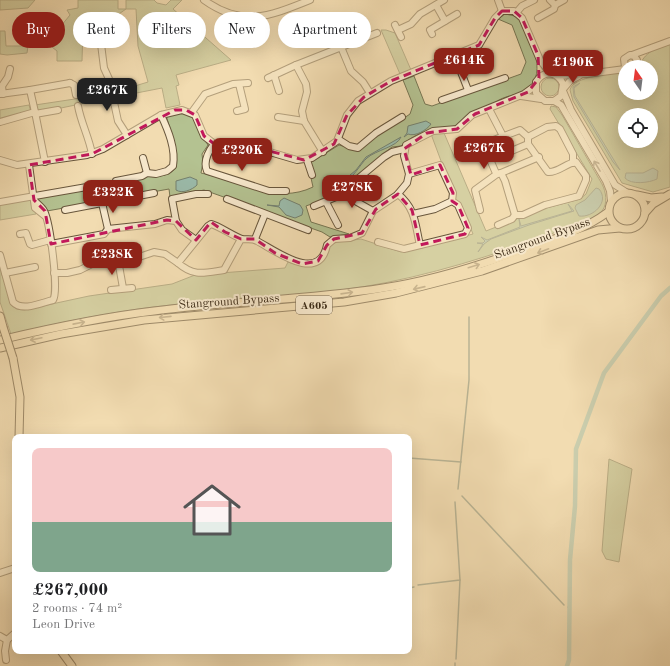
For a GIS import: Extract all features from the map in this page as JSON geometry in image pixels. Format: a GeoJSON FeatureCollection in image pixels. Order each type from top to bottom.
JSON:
{"type":"FeatureCollection","features":[{"type":"Feature","properties":{"kind":"main road"},"geometry":{"type":"LineString","coordinates":[[626,192],[651,198],[667,195],[645,213],[642,221],[636,226],[628,229],[620,228],[612,222],[608,212],[611,201],[620,194],[626,192]]}},
{"type":"Feature","properties":{"kind":"main road"},"geometry":{"type":"LineString","coordinates":[[636,195],[643,202],[645,213]]}},
{"type":"Feature","properties":{"kind":"main road","name":"Stanground Bypass"},"geometry":{"type":"LineString","coordinates":[[0,340],[77,323],[137,313],[326,296],[411,282],[471,266],[541,244],[599,219],[608,212]]}},
{"type":"Feature","properties":{"kind":"main road","name":"Stanground Bypass"},"geometry":{"type":"LineString","coordinates":[[0,348],[61,334],[144,320],[330,303],[396,293],[482,272],[598,230],[620,228]]}},
{"type":"Feature","properties":{"kind":"main road"},"geometry":{"type":"LineString","coordinates":[[0,316],[13,358],[20,397],[19,434]]}},
{"type":"Feature","properties":{"kind":"main road"},"geometry":{"type":"LineString","coordinates":[[63,654],[72,666]]}},
{"type":"Feature","properties":{"kind":"street"},"geometry":{"type":"LineString","coordinates":[[204,0],[216,8],[245,17],[271,15],[310,0]]}},
{"type":"Feature","properties":{"kind":"street"},"geometry":{"type":"LineString","coordinates":[[401,37],[396,28],[411,24],[420,14],[444,0]]}},
{"type":"Feature","properties":{"kind":"street"},"geometry":{"type":"LineString","coordinates":[[498,0],[502,11]]}},
{"type":"Feature","properties":{"kind":"street"},"geometry":{"type":"LineString","coordinates":[[516,13],[522,6],[534,0]]}},
{"type":"Feature","properties":{"kind":"street"},"geometry":{"type":"LineString","coordinates":[[550,0],[555,5]]}},
{"type":"Feature","properties":{"kind":"street"},"geometry":{"type":"LineString","coordinates":[[538,18],[554,9],[555,5],[564,0]]}},
{"type":"Feature","properties":{"kind":"street"},"geometry":{"type":"LineString","coordinates":[[436,5],[445,21]]}},
{"type":"Feature","properties":{"kind":"street"},"geometry":{"type":"LineString","coordinates":[[0,160],[17,165],[29,165],[92,154],[161,115],[182,110],[192,112],[197,117],[204,136],[214,144],[222,147],[251,146],[297,160],[307,160],[324,152],[338,139],[351,109],[370,93],[391,81],[479,45],[495,18],[502,11],[510,10],[516,13],[525,24],[538,55],[550,73],[558,76],[587,74],[618,68]]}},
{"type":"Feature","properties":{"kind":"street"},"geometry":{"type":"LineString","coordinates":[[432,34],[430,30],[457,14]]}},
{"type":"Feature","properties":{"kind":"street"},"geometry":{"type":"LineString","coordinates":[[371,35],[377,33]]}},
{"type":"Feature","properties":{"kind":"street"},"geometry":{"type":"LineString","coordinates":[[625,60],[625,57],[649,50],[670,41]]}},
{"type":"Feature","properties":{"kind":"street"},"geometry":{"type":"LineString","coordinates":[[102,48],[104,68],[109,80],[118,121],[127,135]]}},
{"type":"Feature","properties":{"kind":"street"},"geometry":{"type":"LineString","coordinates":[[268,78],[338,48]]}},
{"type":"Feature","properties":{"kind":"street"},"geometry":{"type":"LineString","coordinates":[[341,48],[351,71],[363,82],[370,93]]}},
{"type":"Feature","properties":{"kind":"street"},"geometry":{"type":"LineString","coordinates":[[640,60],[649,50]]}},
{"type":"Feature","properties":{"kind":"street"},"geometry":{"type":"LineString","coordinates":[[454,54],[468,90]]}},
{"type":"Feature","properties":{"kind":"street"},"geometry":{"type":"LineString","coordinates":[[314,206],[326,202],[346,189],[384,157],[392,152],[404,149],[410,142],[426,133],[457,128],[472,115],[528,92],[535,86],[539,78],[538,55]]}},
{"type":"Feature","properties":{"kind":"street"},"geometry":{"type":"LineString","coordinates":[[632,56],[634,60]]}},
{"type":"Feature","properties":{"kind":"street"},"geometry":{"type":"LineString","coordinates":[[296,65],[306,84],[308,92],[302,111],[304,121],[324,152]]}},
{"type":"Feature","properties":{"kind":"street"},"geometry":{"type":"LineString","coordinates":[[10,69],[8,77],[2,86],[2,94],[70,83],[74,85],[76,95]]}},
{"type":"Feature","properties":{"kind":"street"},"geometry":{"type":"LineString","coordinates":[[539,78],[550,73]]}},
{"type":"Feature","properties":{"kind":"street"},"geometry":{"type":"LineString","coordinates":[[517,96],[528,96],[549,102],[554,101],[558,99],[563,90],[575,78],[587,74]]}},
{"type":"Feature","properties":{"kind":"street"},"geometry":{"type":"LineString","coordinates":[[274,75],[279,91]]}},
{"type":"Feature","properties":{"kind":"street"},"geometry":{"type":"LineString","coordinates":[[70,83],[72,76]]}},
{"type":"Feature","properties":{"kind":"street"},"geometry":{"type":"LineString","coordinates":[[558,76],[561,79],[563,90],[571,110],[615,185],[626,192]]}},
{"type":"Feature","properties":{"kind":"street"},"geometry":{"type":"LineString","coordinates":[[442,100],[450,95],[468,90],[493,78],[505,78]]}},
{"type":"Feature","properties":{"kind":"street"},"geometry":{"type":"LineString","coordinates":[[192,112],[205,94],[239,84],[248,83]]}},
{"type":"Feature","properties":{"kind":"street"},"geometry":{"type":"LineString","coordinates":[[237,111],[245,109],[239,84]]}},
{"type":"Feature","properties":{"kind":"street"},"geometry":{"type":"LineString","coordinates":[[535,86],[536,93],[541,99]]}},
{"type":"Feature","properties":{"kind":"street"},"geometry":{"type":"LineString","coordinates":[[30,90],[45,162]]}},
{"type":"Feature","properties":{"kind":"street"},"geometry":{"type":"LineString","coordinates":[[554,101],[561,105],[606,181],[610,191],[611,201]]}},
{"type":"Feature","properties":{"kind":"street"},"geometry":{"type":"LineString","coordinates":[[78,106],[80,118],[89,136],[92,154]]}},
{"type":"Feature","properties":{"kind":"street"},"geometry":{"type":"LineString","coordinates":[[489,108],[503,136]]}},
{"type":"Feature","properties":{"kind":"street"},"geometry":{"type":"LineString","coordinates":[[0,122],[35,113],[58,110]]}},
{"type":"Feature","properties":{"kind":"street"},"geometry":{"type":"LineString","coordinates":[[116,181],[142,176],[147,173],[156,174],[167,171],[173,166],[174,161],[168,130],[161,115]]}},
{"type":"Feature","properties":{"kind":"street"},"geometry":{"type":"LineString","coordinates":[[278,117],[304,121]]}},
{"type":"Feature","properties":{"kind":"street"},"geometry":{"type":"LineString","coordinates":[[338,139],[349,146],[358,148],[383,125],[402,117]]}},
{"type":"Feature","properties":{"kind":"street"},"geometry":{"type":"LineString","coordinates":[[528,137],[547,127],[556,126],[560,129],[571,149],[574,158],[573,163]]}},
{"type":"Feature","properties":{"kind":"street"},"geometry":{"type":"LineString","coordinates":[[498,225],[515,215],[523,215],[545,205],[579,196],[586,180],[586,176],[579,164],[573,163],[553,172],[548,172],[528,144],[528,137],[520,130],[487,144],[485,148],[490,160],[505,181],[515,215]]}},
{"type":"Feature","properties":{"kind":"street"},"geometry":{"type":"LineString","coordinates":[[214,144],[207,156],[205,166],[207,171],[259,188],[286,191]]}},
{"type":"Feature","properties":{"kind":"street"},"geometry":{"type":"LineString","coordinates":[[490,160],[528,144]]}},
{"type":"Feature","properties":{"kind":"street"},"geometry":{"type":"LineString","coordinates":[[178,263],[211,224],[242,239],[255,239],[275,253],[302,264],[318,261],[325,253],[327,245],[334,240],[350,238],[362,233],[373,211],[398,194],[407,183],[409,174],[404,156],[404,149]]}},
{"type":"Feature","properties":{"kind":"street"},"geometry":{"type":"LineString","coordinates":[[480,210],[474,190],[499,174],[538,157]]}},
{"type":"Feature","properties":{"kind":"street"},"geometry":{"type":"LineString","coordinates":[[143,158],[147,173]]}},
{"type":"Feature","properties":{"kind":"street"},"geometry":{"type":"LineString","coordinates":[[307,160],[312,175]]}},
{"type":"Feature","properties":{"kind":"street"},"geometry":{"type":"LineString","coordinates":[[0,255],[13,302],[17,306],[22,307],[53,300],[56,292],[54,281],[55,263],[45,216],[43,210],[34,198],[29,165]]}},
{"type":"Feature","properties":{"kind":"street"},"geometry":{"type":"LineString","coordinates":[[409,174],[440,165],[453,193],[452,201]]}},
{"type":"Feature","properties":{"kind":"street"},"geometry":{"type":"LineString","coordinates":[[0,202],[34,198],[72,187],[104,184]]}},
{"type":"Feature","properties":{"kind":"street"},"geometry":{"type":"LineString","coordinates":[[346,189],[357,202],[373,211]]}},
{"type":"Feature","properties":{"kind":"street"},"geometry":{"type":"LineString","coordinates":[[65,210],[154,193]]}},
{"type":"Feature","properties":{"kind":"street"},"geometry":{"type":"LineString","coordinates":[[196,240],[182,230],[176,221],[172,199],[196,194],[208,194]]}},
{"type":"Feature","properties":{"kind":"street"},"geometry":{"type":"LineString","coordinates":[[398,194],[408,203],[413,214],[420,245]]}},
{"type":"Feature","properties":{"kind":"street"},"geometry":{"type":"LineString","coordinates":[[227,199],[308,230]]}},
{"type":"Feature","properties":{"kind":"street"},"geometry":{"type":"LineString","coordinates":[[413,214],[435,209],[452,201]]}},
{"type":"Feature","properties":{"kind":"street"},"geometry":{"type":"LineString","coordinates":[[378,242],[397,248],[410,248],[465,234],[468,232],[468,228],[458,205],[452,201]]}},
{"type":"Feature","properties":{"kind":"street"},"geometry":{"type":"LineString","coordinates":[[326,202],[338,225]]}},
{"type":"Feature","properties":{"kind":"street"},"geometry":{"type":"LineString","coordinates":[[102,203],[108,230]]}},
{"type":"Feature","properties":{"kind":"street"},"geometry":{"type":"LineString","coordinates":[[255,239],[265,214]]}},
{"type":"Feature","properties":{"kind":"street"},"geometry":{"type":"LineString","coordinates":[[20,234],[26,233],[30,244],[32,245],[104,234],[108,230],[155,224],[167,220],[176,221]]}},
{"type":"Feature","properties":{"kind":"street"},"geometry":{"type":"LineString","coordinates":[[54,273],[73,271],[92,264],[154,252],[165,254],[187,271],[194,274],[224,270],[242,239]]}},
{"type":"Feature","properties":{"kind":"street"},"geometry":{"type":"LineString","coordinates":[[118,260],[123,288]]}},
{"type":"Feature","properties":{"kind":"street"},"geometry":{"type":"LineString","coordinates":[[5,273],[35,267]]}},
{"type":"Feature","properties":{"kind":"street"},"geometry":{"type":"LineString","coordinates":[[111,290],[132,288]]}},
{"type":"Feature","properties":{"kind":"street"},"geometry":{"type":"LineString","coordinates":[[0,573],[12,569]]}},
{"type":"Feature","properties":{"kind":"street"},"geometry":{"type":"LineString","coordinates":[[0,636],[7,640]]}},
{"type":"Feature","properties":{"kind":"street"},"geometry":{"type":"LineString","coordinates":[[6,660],[5,651],[7,640],[12,636]]}},
{"type":"Feature","properties":{"kind":"highlighted area"},"geometry":{"type":"Polygon","coordinates":[[[502,11],[514,11],[522,18],[538,55],[539,78],[528,92],[475,114],[457,129],[427,133],[404,149],[411,175],[440,165],[453,193],[452,201],[458,205],[468,228],[465,234],[420,245],[412,210],[398,194],[376,209],[362,233],[334,239],[327,245],[318,261],[302,264],[275,253],[255,239],[241,239],[225,232],[211,222],[196,240],[176,221],[167,220],[51,244],[45,211],[34,200],[29,165],[92,154],[175,110],[186,110],[195,115],[204,136],[217,146],[246,145],[304,160],[334,144],[347,115],[364,97],[391,81],[479,45],[495,18],[502,11]]]}},
{"type":"Feature","properties":{"kind":"green space"},"geometry":{"type":"Polygon","coordinates":[[[0,0],[35,0],[28,8],[0,10],[0,0]]]}},
{"type":"Feature","properties":{"kind":"green space"},"geometry":{"type":"Polygon","coordinates":[[[78,0],[118,0],[118,9],[126,9],[122,12],[73,12],[73,48],[82,48],[82,61],[57,61],[57,51],[53,48],[65,48],[65,21],[70,15],[67,10],[78,8],[78,0]]]}},
{"type":"Feature","properties":{"kind":"green space"},"geometry":{"type":"Polygon","coordinates":[[[126,0],[154,0],[157,3],[166,5],[171,0],[182,0],[173,9],[176,12],[138,12],[138,46],[136,9],[126,9],[126,0]]]}},
{"type":"Feature","properties":{"kind":"green space"},"geometry":{"type":"Polygon","coordinates":[[[505,14],[519,18],[528,34],[537,64],[537,73],[534,82],[528,89],[521,93],[499,100],[463,123],[419,134],[401,146],[392,147],[341,188],[306,206],[311,222],[349,234],[330,237],[322,232],[204,190],[170,197],[169,189],[47,211],[36,198],[148,176],[164,175],[171,172],[176,167],[177,163],[167,115],[182,112],[192,116],[200,133],[208,145],[202,154],[203,163],[201,173],[271,193],[285,194],[299,192],[313,187],[311,178],[315,175],[310,163],[339,145],[357,150],[410,114],[413,105],[403,80],[414,76],[425,104],[432,106],[521,74],[526,62],[512,25],[498,19],[505,14]]]}},
{"type":"Feature","properties":{"kind":"green space"},"geometry":{"type":"Polygon","coordinates":[[[381,30],[395,33],[411,70],[400,74],[381,30]]]}},
{"type":"Feature","properties":{"kind":"green space"},"geometry":{"type":"Polygon","coordinates":[[[0,31],[5,31],[6,46],[12,46],[12,48],[28,48],[27,53],[7,55],[0,54],[0,31]]]}},
{"type":"Feature","properties":{"kind":"green space"},"geometry":{"type":"Polygon","coordinates":[[[206,38],[214,45],[214,48],[217,48],[231,60],[176,75],[179,85],[176,86],[180,105],[166,108],[162,88],[116,97],[115,92],[148,82],[139,48],[206,48],[206,38]]]}},
{"type":"Feature","properties":{"kind":"green space"},"geometry":{"type":"Polygon","coordinates":[[[670,44],[670,187],[653,192],[622,183],[573,101],[570,90],[573,85],[585,79],[594,76],[618,73],[618,100],[658,100],[658,60],[642,60],[647,54],[670,44]]]}},
{"type":"Feature","properties":{"kind":"green space"},"geometry":{"type":"Polygon","coordinates":[[[546,78],[554,78],[559,83],[557,94],[554,96],[546,96],[541,91],[541,83],[546,78]]]}},
{"type":"Feature","properties":{"kind":"green space"},"geometry":{"type":"Polygon","coordinates":[[[108,94],[109,98],[37,113],[35,105],[108,94]]]}},
{"type":"Feature","properties":{"kind":"green space"},"geometry":{"type":"Polygon","coordinates":[[[29,105],[31,112],[0,120],[0,110],[29,105]]]}},
{"type":"Feature","properties":{"kind":"green space"},"geometry":{"type":"Polygon","coordinates":[[[551,106],[556,107],[562,115],[605,190],[606,201],[602,211],[582,223],[462,264],[412,277],[362,287],[143,308],[49,325],[11,334],[0,302],[0,267],[11,305],[17,309],[24,310],[89,296],[172,284],[195,275],[285,268],[288,262],[311,266],[324,260],[330,245],[337,242],[361,239],[401,252],[473,234],[461,205],[455,199],[451,180],[444,169],[431,134],[444,133],[486,231],[539,210],[580,199],[586,194],[592,179],[550,109],[551,106]]]}},
{"type":"Feature","properties":{"kind":"green space"},"geometry":{"type":"Polygon","coordinates":[[[31,199],[36,214],[0,220],[0,204],[31,199]]]}},
{"type":"Feature","properties":{"kind":"green space"},"geometry":{"type":"Polygon","coordinates":[[[609,459],[632,469],[619,562],[606,559],[602,551],[609,459]]]}},
{"type":"Feature","properties":{"kind":"shaded area"},"geometry":{"type":"Polygon","coordinates":[[[580,83],[574,88],[575,96],[620,170],[613,162],[574,97],[573,87],[580,83]]]}},
{"type":"Feature","properties":{"kind":"shaded area"},"geometry":{"type":"Polygon","coordinates":[[[426,121],[431,124],[427,129],[414,135],[408,134],[404,137],[407,133],[408,126],[426,121]]]}},
{"type":"Feature","properties":{"kind":"shaded area"},"geometry":{"type":"Polygon","coordinates":[[[401,137],[391,146],[367,158],[350,178],[343,181],[356,170],[366,157],[401,137]]]}},
{"type":"Feature","properties":{"kind":"shaded area"},"geometry":{"type":"Polygon","coordinates":[[[653,168],[658,171],[657,179],[645,182],[631,182],[625,178],[626,173],[643,173],[653,168]]]}},
{"type":"Feature","properties":{"kind":"shaded area"},"geometry":{"type":"Polygon","coordinates":[[[190,177],[197,180],[197,185],[187,191],[181,192],[176,190],[176,181],[190,177]]]}},
{"type":"Feature","properties":{"kind":"shaded area"},"geometry":{"type":"Polygon","coordinates":[[[596,188],[599,189],[602,194],[601,204],[594,212],[584,216],[579,216],[575,208],[576,205],[585,200],[596,188]]]}},
{"type":"Feature","properties":{"kind":"shaded area"},"geometry":{"type":"Polygon","coordinates":[[[284,198],[300,205],[303,210],[302,215],[295,218],[286,215],[279,207],[267,205],[279,206],[280,201],[284,198]]]}},
{"type":"Feature","properties":{"kind":"shaded area"},"geometry":{"type":"Polygon","coordinates":[[[568,204],[574,211],[491,239],[484,244],[478,252],[483,244],[477,243],[483,243],[485,241],[481,237],[487,240],[520,227],[519,219],[521,226],[572,211],[568,204]]]}},
{"type":"Feature","properties":{"kind":"waterway"},"geometry":{"type":"LineString","coordinates":[[567,666],[569,660],[570,560],[575,506],[576,449],[604,373],[661,296],[670,288]]}},
{"type":"Feature","properties":{"kind":"waterway"},"geometry":{"type":"LineString","coordinates":[[458,489],[469,380],[469,317]]}},
{"type":"Feature","properties":{"kind":"waterway"},"geometry":{"type":"LineString","coordinates":[[412,458],[461,462]]}},
{"type":"Feature","properties":{"kind":"waterway"},"geometry":{"type":"LineString","coordinates":[[462,496],[564,605]]}},
{"type":"Feature","properties":{"kind":"waterway"},"geometry":{"type":"LineString","coordinates":[[418,585],[460,580],[455,502]]}},
{"type":"Feature","properties":{"kind":"waterway"},"geometry":{"type":"LineString","coordinates":[[456,659],[460,580]]}}]}
